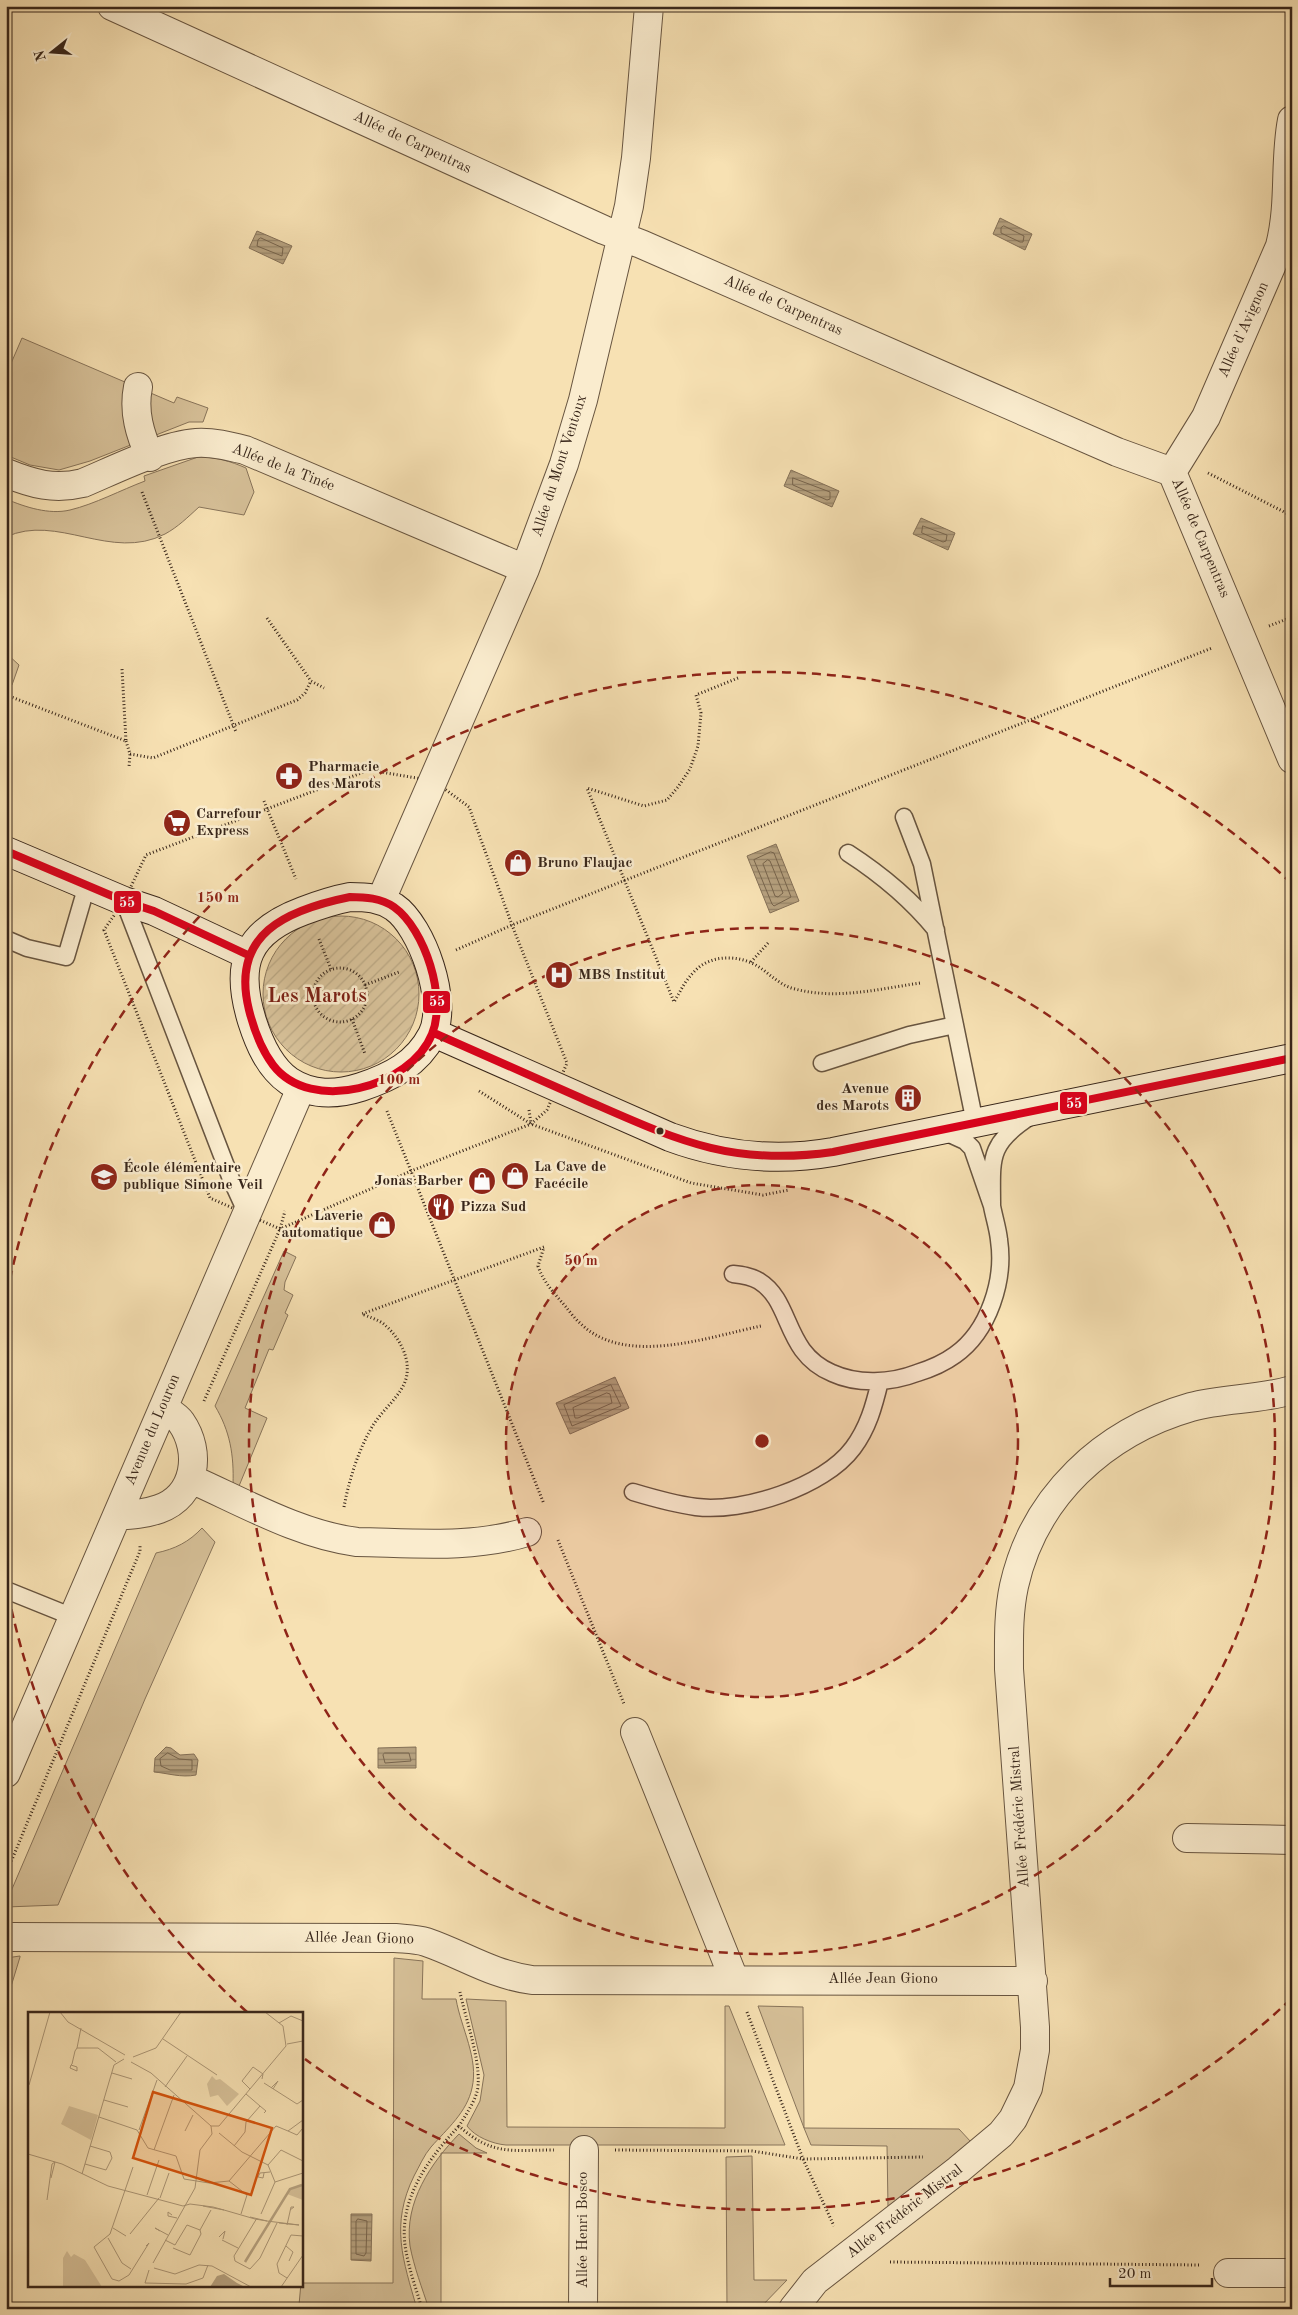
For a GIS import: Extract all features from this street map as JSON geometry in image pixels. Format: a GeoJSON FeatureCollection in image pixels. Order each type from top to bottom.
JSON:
{"type":"FeatureCollection","features":[{"type":"Feature","properties":{"kind":"street","name":"Allée de Carpentras"},"geometry":{"type":"LineString","coordinates":[[112,6],[622,238],[641,244],[1117,452],[1176,466],[1241,637],[1292,759]]}},
{"type":"Feature","properties":{"kind":"street","name":"Allée du Mont Ventoux"},"geometry":{"type":"LineString","coordinates":[[381,900],[525,569],[564,464],[583,400],[622,238],[636,158],[649,6]]}},
{"type":"Feature","properties":{"kind":"street","name":"Allée d'Avignon"},"geometry":{"type":"LineString","coordinates":[[1176,466],[1206,417],[1280,246],[1288,207],[1288,136],[1292,120]]}},
{"type":"Feature","properties":{"kind":"street"},"geometry":{"type":"LineString","coordinates":[[138,387],[136,398],[140,460]]}},
{"type":"Feature","properties":{"kind":"street","name":"Allée de la Tinée"},"geometry":{"type":"LineString","coordinates":[[6,473],[38,486],[58,487],[83,483],[172,447],[196,443],[219,444],[246,450],[525,569]]}},
{"type":"Feature","properties":{"kind":"street"},"geometry":{"type":"LineString","coordinates":[[6,851],[124,901],[154,911],[248,954]]}},
{"type":"Feature","properties":{"kind":"street"},"geometry":{"type":"LineString","coordinates":[[350,896],[381,900],[396,908],[407,921],[419,940],[428,962],[435,990],[437,1009],[434,1032],[424,1049],[410,1064],[375,1082],[339,1093],[319,1093],[301,1088],[274,1067],[254,1029],[245,989],[245,970],[248,954],[256,940],[267,929],[285,918],[333,900],[350,896]]}},
{"type":"Feature","properties":{"kind":"street"},"geometry":{"type":"LineString","coordinates":[[434,1032],[557,1088],[689,1144],[744,1156],[784,1158],[817,1155],[1292,1058]]}},
{"type":"Feature","properties":{"kind":"street","name":"Avenue du Louron"},"geometry":{"type":"LineString","coordinates":[[6,1773],[73,1617],[127,1515],[172,1414],[246,1214],[301,1088]]}},
{"type":"Feature","properties":{"kind":"street","name":"Allée Frédéric Mistral"},"geometry":{"type":"LineString","coordinates":[[793,2309],[815,2281],[980,2153],[1001,2134],[1013,2119],[1028,2088],[1035,2050],[1033,1981],[1009,1660],[1009,1625],[1014,1587],[1023,1556],[1038,1521],[1077,1471],[1101,1450],[1131,1430],[1193,1406],[1292,1390]]}},
{"type":"Feature","properties":{"kind":"street"},"geometry":{"type":"LineString","coordinates":[[127,1515],[160,1509],[181,1495],[191,1479],[194,1461],[190,1439],[172,1414]]}},
{"type":"Feature","properties":{"kind":"street"},"geometry":{"type":"LineString","coordinates":[[191,1479],[304,1529],[338,1540],[357,1542],[475,1543],[506,1538],[527,1532]]}},
{"type":"Feature","properties":{"kind":"street"},"geometry":{"type":"LineString","coordinates":[[635,1732],[734,1979]]}},
{"type":"Feature","properties":{"kind":"street"},"geometry":{"type":"LineString","coordinates":[[1187,1838],[1292,1840]]}},
{"type":"Feature","properties":{"kind":"street","name":"Allée Jean Giono"},"geometry":{"type":"LineString","coordinates":[[6,1937],[395,1938],[424,1941],[488,1970],[510,1977],[532,1980],[1033,1981]]}},
{"type":"Feature","properties":{"kind":"street","name":"Allée Henri Bosco"},"geometry":{"type":"LineString","coordinates":[[583,2309],[584,2150]]}},
{"type":"Feature","properties":{"kind":"street"},"geometry":{"type":"LineString","coordinates":[[1228,2273],[1292,2272]]}},
{"type":"Feature","properties":{"kind":"lane"},"geometry":{"type":"LineString","coordinates":[[904,816],[922,864],[975,1123]]}},
{"type":"Feature","properties":{"kind":"lane"},"geometry":{"type":"LineString","coordinates":[[848,853],[893,885],[911,901],[937,932]]}},
{"type":"Feature","properties":{"kind":"lane"},"geometry":{"type":"LineString","coordinates":[[6,939],[27,948],[66,957],[86,885]]}},
{"type":"Feature","properties":{"kind":"lane"},"geometry":{"type":"LineString","coordinates":[[124,901],[246,1214]]}},
{"type":"Feature","properties":{"kind":"lane"},"geometry":{"type":"LineString","coordinates":[[822,1063],[908,1035],[955,1025]]}},
{"type":"Feature","properties":{"kind":"lane"},"geometry":{"type":"LineString","coordinates":[[992,1206],[992,1160],[995,1149],[1009,1132],[1041,1110]]}},
{"type":"Feature","properties":{"kind":"lane"},"geometry":{"type":"LineString","coordinates":[[733,1274],[759,1281],[776,1298],[802,1350],[821,1369],[835,1375],[859,1380],[880,1381],[904,1378],[939,1364],[955,1355],[978,1331],[994,1299],[1000,1262],[999,1240],[992,1206],[972,1148],[961,1138],[941,1130]]}},
{"type":"Feature","properties":{"kind":"lane"},"geometry":{"type":"LineString","coordinates":[[632,1492],[668,1502],[697,1507],[717,1507],[756,1501],[804,1484],[836,1465],[853,1448],[867,1424],[880,1381]]}},
{"type":"Feature","properties":{"kind":"lane"},"geometry":{"type":"LineString","coordinates":[[6,1590],[73,1617]]}},
{"type":"Feature","properties":{"kind":"path"},"geometry":{"type":"LineString","coordinates":[[140,460],[236,732]]}},
{"type":"Feature","properties":{"kind":"path"},"geometry":{"type":"LineString","coordinates":[[1176,466],[1292,516]]}},
{"type":"Feature","properties":{"kind":"path"},"geometry":{"type":"LineString","coordinates":[[365,985],[428,962],[512,925],[1292,617]]}},
{"type":"Feature","properties":{"kind":"path"},"geometry":{"type":"LineString","coordinates":[[267,618],[311,681],[324,688]]}},
{"type":"Feature","properties":{"kind":"path"},"geometry":{"type":"LineString","coordinates":[[122,669],[126,741],[130,754],[129,767]]}},
{"type":"Feature","properties":{"kind":"path"},"geometry":{"type":"LineString","coordinates":[[738,678],[696,695],[701,713],[698,746],[690,769],[667,800],[644,806],[587,788],[674,1002],[692,973],[703,964],[726,958],[751,962],[777,981],[794,989],[823,993],[852,993],[947,979]]}},
{"type":"Feature","properties":{"kind":"path"},"geometry":{"type":"LineString","coordinates":[[130,754],[153,758],[234,726],[297,700],[305,693],[311,681]]}},
{"type":"Feature","properties":{"kind":"path"},"geometry":{"type":"LineString","coordinates":[[6,696],[126,741]]}},
{"type":"Feature","properties":{"kind":"path"},"geometry":{"type":"LineString","coordinates":[[104,930],[124,901],[146,855],[369,770],[434,781],[469,807],[512,925],[567,1063],[547,1110],[531,1124],[411,1171],[280,1228],[204,1402],[172,1414]]}},
{"type":"Feature","properties":{"kind":"path"},"geometry":{"type":"LineString","coordinates":[[751,962],[770,942]]}},
{"type":"Feature","properties":{"kind":"path"},"geometry":{"type":"LineString","coordinates":[[341,967],[351,970],[360,976],[365,985],[367,995],[365,1005],[360,1013],[352,1019],[342,1022],[330,1020],[315,1006],[313,995],[315,984],[321,975],[331,969],[341,967]]}},
{"type":"Feature","properties":{"kind":"path"},"geometry":{"type":"LineString","coordinates":[[479,1091],[531,1124]]}},
{"type":"Feature","properties":{"kind":"path"},"geometry":{"type":"LineString","coordinates":[[411,1171],[547,1512]]}},
{"type":"Feature","properties":{"kind":"path"},"geometry":{"type":"LineString","coordinates":[[338,1540],[346,1494],[361,1449],[371,1428],[403,1388],[407,1377],[407,1361],[403,1348],[396,1337],[385,1324],[362,1314],[544,1246],[538,1266],[548,1287],[581,1325],[612,1342],[634,1347],[666,1346],[786,1321]]}},
{"type":"Feature","properties":{"kind":"path"},"geometry":{"type":"LineString","coordinates":[[6,1874],[140,1551],[127,1515]]}},
{"type":"Feature","properties":{"kind":"path"},"geometry":{"type":"LineString","coordinates":[[558,1539],[635,1732]]}},
{"type":"Feature","properties":{"kind":"path"},"geometry":{"type":"LineString","coordinates":[[422,2309],[405,2246],[406,2215],[411,2195],[425,2166],[434,2153],[459,2126],[472,2104],[479,2084],[476,2058],[453,1953]]}},
{"type":"Feature","properties":{"kind":"path"},"geometry":{"type":"LineString","coordinates":[[459,2126],[474,2139],[487,2146],[506,2150],[752,2151],[803,2159],[927,2157]]}},
{"type":"Feature","properties":{"kind":"shaded area"},"geometry":{"type":"Polygon","coordinates":[[[22,338],[174,403],[177,397],[208,408],[203,422],[189,422],[90,461],[59,470],[30,465],[6,455],[6,375],[22,338]]]}},
{"type":"Feature","properties":{"kind":"shaded area"},"geometry":{"type":"Polygon","coordinates":[[[198,457],[223,460],[246,468],[254,492],[244,515],[199,507],[183,522],[165,534],[145,541],[125,543],[45,530],[25,531],[6,537],[6,499],[46,511],[70,510],[98,501],[145,481],[144,476],[198,457]]]}},
{"type":"Feature","properties":{"kind":"shaded area"},"geometry":{"type":"Polygon","coordinates":[[[6,653],[19,665],[12,685],[6,683],[6,653]]]}},
{"type":"Feature","properties":{"kind":"shaded area"},"geometry":{"type":"Polygon","coordinates":[[[333,916],[349,916],[364,919],[378,925],[391,933],[402,944],[416,971],[419,994],[418,1009],[410,1031],[402,1044],[391,1055],[364,1069],[349,1072],[333,1072],[318,1069],[304,1063],[291,1055],[280,1044],[266,1017],[263,1002],[263,986],[266,971],[272,957],[280,944],[291,933],[318,919],[333,916]]]}},
{"type":"Feature","properties":{"kind":"shaded area"},"geometry":{"type":"Polygon","coordinates":[[[284,1251],[296,1257],[285,1282],[284,1290],[293,1295],[285,1313],[288,1315],[273,1350],[269,1349],[245,1408],[267,1418],[239,1486],[233,1484],[233,1463],[228,1434],[215,1406],[284,1251]]]}},
{"type":"Feature","properties":{"kind":"shaded area"},"geometry":{"type":"Polygon","coordinates":[[[202,1528],[215,1542],[145,1699],[58,1905],[6,1907],[6,1903],[156,1553],[181,1544],[202,1528]]]}},
{"type":"Feature","properties":{"kind":"shaded area"},"geometry":{"type":"Polygon","coordinates":[[[20,1957],[6,2003],[6,1958],[20,1957]]]}},
{"type":"Feature","properties":{"kind":"shaded area"},"geometry":{"type":"Polygon","coordinates":[[[394,1958],[423,1961],[422,1999],[456,1999],[471,2055],[474,2077],[466,2105],[456,2120],[424,2157],[414,2176],[402,2211],[401,2242],[407,2274],[417,2309],[305,2309],[299,2305],[302,2283],[393,2283],[394,1958]]]}},
{"type":"Feature","properties":{"kind":"shaded area"},"geometry":{"type":"Polygon","coordinates":[[[466,1999],[506,2001],[507,2127],[725,2128],[725,2006],[729,2006],[785,2145],[506,2145],[485,2139],[467,2126],[480,2101],[484,2075],[466,1999]]]}},
{"type":"Feature","properties":{"kind":"shaded area"},"geometry":{"type":"Polygon","coordinates":[[[758,2006],[803,2007],[804,2128],[758,2006]]]}},
{"type":"Feature","properties":{"kind":"shaded area"},"geometry":{"type":"Polygon","coordinates":[[[804,2128],[959,2129],[971,2142],[888,2207],[887,2146],[811,2145],[804,2128]]]}},
{"type":"Feature","properties":{"kind":"shaded area"},"geometry":{"type":"Polygon","coordinates":[[[459,2134],[476,2148],[487,2153],[442,2153],[459,2134]]]}},
{"type":"Feature","properties":{"kind":"shaded area"},"geometry":{"type":"Polygon","coordinates":[[[441,2155],[441,2309],[429,2309],[418,2278],[410,2246],[409,2230],[415,2199],[422,2184],[441,2155]]]}},
{"type":"Feature","properties":{"kind":"shaded area"},"geometry":{"type":"Polygon","coordinates":[[[752,2156],[754,2280],[787,2280],[759,2309],[727,2309],[726,2157],[752,2156]]]}},
{"type":"Feature","properties":{"kind":"water"},"geometry":{"type":"Polygon","coordinates":[[[1000,218],[1032,234],[1025,250],[993,234],[1000,218]]]}},
{"type":"Feature","properties":{"kind":"water"},"geometry":{"type":"Polygon","coordinates":[[[257,231],[292,246],[283,264],[249,248],[257,231]]]}},
{"type":"Feature","properties":{"kind":"water"},"geometry":{"type":"Polygon","coordinates":[[[791,470],[839,491],[832,507],[784,486],[791,470]]]}},
{"type":"Feature","properties":{"kind":"water"},"geometry":{"type":"Polygon","coordinates":[[[921,518],[955,533],[948,550],[913,534],[921,518]]]}},
{"type":"Feature","properties":{"kind":"water"},"geometry":{"type":"Polygon","coordinates":[[[776,844],[799,901],[770,913],[747,856],[776,844]]]}},
{"type":"Feature","properties":{"kind":"water"},"geometry":{"type":"Polygon","coordinates":[[[615,1377],[629,1408],[570,1434],[556,1403],[615,1377]]]}},
{"type":"Feature","properties":{"kind":"water"},"geometry":{"type":"Polygon","coordinates":[[[166,1747],[171,1748],[180,1755],[194,1754],[198,1760],[196,1775],[180,1776],[154,1772],[155,1758],[166,1747]]]}},
{"type":"Feature","properties":{"kind":"water"},"geometry":{"type":"Polygon","coordinates":[[[416,1747],[416,1768],[378,1768],[378,1748],[416,1747]]]}},
{"type":"Feature","properties":{"kind":"water"},"geometry":{"type":"Polygon","coordinates":[[[351,2214],[372,2214],[371,2261],[351,2260],[351,2214]]]}},
{"type":"Feature","properties":{"kind":"transit line","name":"55"},"geometry":{"type":"LineString","coordinates":[[6,851],[124,901],[154,911],[248,955]]}},
{"type":"Feature","properties":{"kind":"transit line","name":"55"},"geometry":{"type":"LineString","coordinates":[[350,897],[373,899],[389,904],[405,917],[415,931],[424,947],[435,984],[436,1019],[432,1034],[421,1053],[404,1068],[382,1080],[359,1088],[334,1091],[311,1089],[290,1080],[273,1065],[261,1046],[249,1010],[245,984],[248,962],[256,944],[268,930],[285,918],[305,909],[350,897]]}},
{"type":"Feature","properties":{"kind":"transit line","name":"55"},"geometry":{"type":"LineString","coordinates":[[434,1033],[673,1137],[702,1146],[762,1156],[796,1156],[833,1152],[1292,1058]]}},
{"type":"Feature","properties":{"kind":"place","name":"Pharmacie des Marots"},"geometry":{"type":"Point","coordinates":[289,776]}},
{"type":"Feature","properties":{"kind":"place","name":"Carrefour Express"},"geometry":{"type":"Point","coordinates":[177,823]}},
{"type":"Feature","properties":{"kind":"place","name":"Bruno Flaujac"},"geometry":{"type":"Point","coordinates":[518,863]}},
{"type":"Feature","properties":{"kind":"place","name":"MB8 Institut"},"geometry":{"type":"Point","coordinates":[559,975]}},
{"type":"Feature","properties":{"kind":"place","name":"Avenue des Marots"},"geometry":{"type":"Point","coordinates":[908,1098]}},
{"type":"Feature","properties":{"kind":"place","name":"La Cave de Facécile"},"geometry":{"type":"Point","coordinates":[515,1176]}},
{"type":"Feature","properties":{"kind":"place","name":"École élémentaire publique Simone Veil"},"geometry":{"type":"Point","coordinates":[104,1177]}},
{"type":"Feature","properties":{"kind":"place","name":"Jonas Barber"},"geometry":{"type":"Point","coordinates":[482,1181]}},
{"type":"Feature","properties":{"kind":"place","name":"Pizza Sud"},"geometry":{"type":"Point","coordinates":[441,1207]}},
{"type":"Feature","properties":{"kind":"place","name":"Laverie automatique"},"geometry":{"type":"Point","coordinates":[382,1225]}},
{"type":"Feature","properties":{"kind":"district","name":"Les Marots"},"geometry":{"type":"Point","coordinates":[317,997]}}]}
